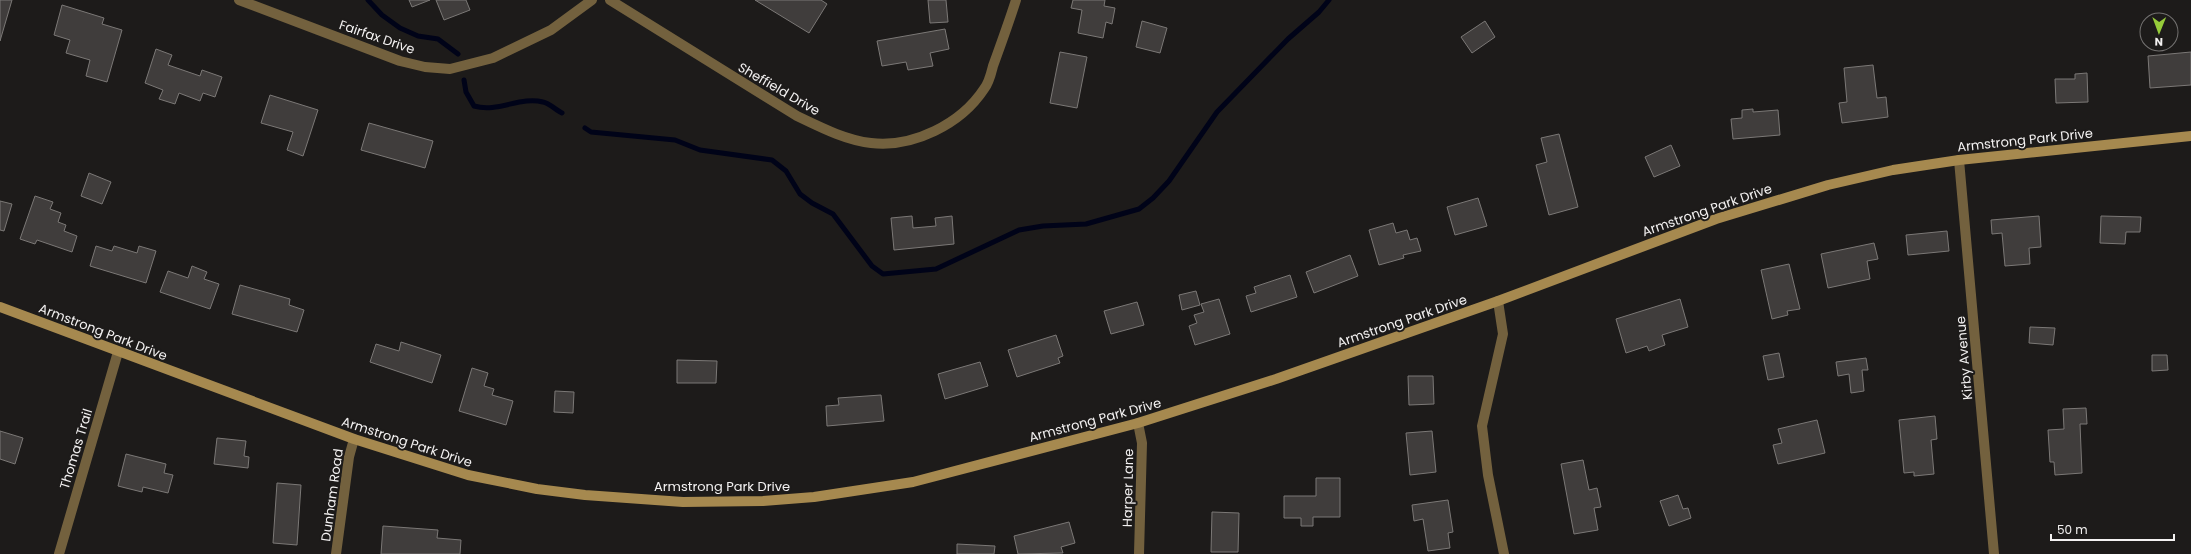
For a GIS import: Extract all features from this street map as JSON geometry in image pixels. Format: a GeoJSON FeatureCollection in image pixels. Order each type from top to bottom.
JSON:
{"type":"FeatureCollection","features":[{"type":"Feature","properties":{"kind":"main road","name":"Armstrong Park Drive"},"geometry":{"type":"LineString","coordinates":[[0,307],[354,440],[468,475],[537,489],[585,495],[683,502],[763,501],[814,497],[883,488],[913,482],[1138,423],[1276,379],[1764,203],[1893,170],[1959,160],[2191,136]]}},
{"type":"Feature","properties":{"kind":"street","name":"Fairfax Drive"},"geometry":{"type":"LineString","coordinates":[[239,0],[400,61],[425,67],[450,69],[493,58],[551,30],[592,0]]}},
{"type":"Feature","properties":{"kind":"street","name":"Sheffield Drive"},"geometry":{"type":"LineString","coordinates":[[610,0],[797,116],[821,128],[871,143],[898,143],[923,136],[947,124],[968,109],[985,88],[1016,0]]}},
{"type":"Feature","properties":{"kind":"street","name":"Kirby Avenue"},"geometry":{"type":"LineString","coordinates":[[1959,160],[1994,554]]}},
{"type":"Feature","properties":{"kind":"street"},"geometry":{"type":"LineString","coordinates":[[1498,300],[1503,334],[1482,426],[1488,475],[1504,554]]}},
{"type":"Feature","properties":{"kind":"street","name":"Thomas Trail"},"geometry":{"type":"LineString","coordinates":[[59,554],[118,352]]}},
{"type":"Feature","properties":{"kind":"street","name":"Harper Lane"},"geometry":{"type":"LineString","coordinates":[[1138,423],[1142,443],[1139,554]]}},
{"type":"Feature","properties":{"kind":"street","name":"Dunham Road"},"geometry":{"type":"LineString","coordinates":[[336,554],[349,457],[354,440]]}},
{"type":"Feature","properties":{"kind":"building"},"geometry":{"type":"Polygon","coordinates":[[[0,0],[12,0],[0,41],[0,0]]]}},
{"type":"Feature","properties":{"kind":"building"},"geometry":{"type":"Polygon","coordinates":[[[409,0],[430,0],[412,7],[409,0]]]}},
{"type":"Feature","properties":{"kind":"building"},"geometry":{"type":"Polygon","coordinates":[[[436,0],[466,0],[470,10],[444,20],[436,0]]]}},
{"type":"Feature","properties":{"kind":"building"},"geometry":{"type":"Polygon","coordinates":[[[755,0],[821,0],[827,4],[809,33],[755,0]]]}},
{"type":"Feature","properties":{"kind":"building"},"geometry":{"type":"Polygon","coordinates":[[[928,0],[946,0],[948,22],[930,23],[928,0]]]}},
{"type":"Feature","properties":{"kind":"building"},"geometry":{"type":"Polygon","coordinates":[[[1073,0],[1105,0],[1104,6],[1115,8],[1112,24],[1106,22],[1103,38],[1078,33],[1082,10],[1071,8],[1073,0]]]}},
{"type":"Feature","properties":{"kind":"building"},"geometry":{"type":"Polygon","coordinates":[[[62,5],[104,18],[102,24],[122,30],[107,82],[86,76],[90,60],[66,53],[70,40],[54,35],[62,5]]]}},
{"type":"Feature","properties":{"kind":"building"},"geometry":{"type":"Polygon","coordinates":[[[1142,21],[1167,28],[1160,53],[1136,47],[1142,21]]]}},
{"type":"Feature","properties":{"kind":"building"},"geometry":{"type":"Polygon","coordinates":[[[1485,21],[1495,37],[1472,53],[1461,37],[1485,21]]]}},
{"type":"Feature","properties":{"kind":"building"},"geometry":{"type":"Polygon","coordinates":[[[945,29],[949,49],[930,53],[933,66],[908,70],[906,62],[882,66],[877,41],[945,29]]]}},
{"type":"Feature","properties":{"kind":"building"},"geometry":{"type":"Polygon","coordinates":[[[156,49],[172,55],[168,65],[200,76],[202,70],[222,77],[215,97],[203,93],[200,101],[179,93],[175,104],[159,99],[163,90],[145,83],[156,49]]]}},
{"type":"Feature","properties":{"kind":"building"},"geometry":{"type":"Polygon","coordinates":[[[1060,52],[1087,57],[1077,108],[1050,103],[1060,52]]]}},
{"type":"Feature","properties":{"kind":"building"},"geometry":{"type":"Polygon","coordinates":[[[2191,52],[2191,85],[2150,88],[2148,56],[2191,52]]]}},
{"type":"Feature","properties":{"kind":"building"},"geometry":{"type":"Polygon","coordinates":[[[1873,65],[1877,98],[1886,97],[1888,117],[1842,123],[1839,103],[1847,102],[1844,68],[1873,65]]]}},
{"type":"Feature","properties":{"kind":"building"},"geometry":{"type":"Polygon","coordinates":[[[2087,73],[2088,102],[2056,103],[2055,79],[2075,79],[2075,74],[2087,73]]]}},
{"type":"Feature","properties":{"kind":"building"},"geometry":{"type":"Polygon","coordinates":[[[270,95],[318,110],[303,156],[287,150],[293,132],[261,123],[270,95]]]}},
{"type":"Feature","properties":{"kind":"building"},"geometry":{"type":"Polygon","coordinates":[[[1753,109],[1753,112],[1778,110],[1780,135],[1733,139],[1731,119],[1742,118],[1742,110],[1753,109]]]}},
{"type":"Feature","properties":{"kind":"building"},"geometry":{"type":"Polygon","coordinates":[[[369,123],[433,141],[425,168],[361,150],[369,123]]]}},
{"type":"Feature","properties":{"kind":"building"},"geometry":{"type":"Polygon","coordinates":[[[1559,134],[1578,207],[1549,215],[1536,165],[1547,162],[1541,138],[1559,134]]]}},
{"type":"Feature","properties":{"kind":"building"},"geometry":{"type":"Polygon","coordinates":[[[1671,145],[1680,166],[1654,177],[1645,157],[1671,145]]]}},
{"type":"Feature","properties":{"kind":"building"},"geometry":{"type":"Polygon","coordinates":[[[89,173],[111,182],[102,204],[81,196],[89,173]]]}},
{"type":"Feature","properties":{"kind":"building"},"geometry":{"type":"Polygon","coordinates":[[[35,196],[53,202],[50,209],[61,213],[58,222],[66,225],[64,231],[77,236],[72,252],[37,240],[35,244],[20,239],[35,196]]]}},
{"type":"Feature","properties":{"kind":"building"},"geometry":{"type":"Polygon","coordinates":[[[1478,198],[1487,226],[1455,235],[1447,207],[1478,198]]]}},
{"type":"Feature","properties":{"kind":"building"},"geometry":{"type":"Polygon","coordinates":[[[0,201],[12,204],[4,231],[0,230],[0,201]]]}},
{"type":"Feature","properties":{"kind":"building"},"geometry":{"type":"Polygon","coordinates":[[[912,216],[913,228],[936,226],[935,218],[952,216],[954,244],[894,250],[891,218],[912,216]]]}},
{"type":"Feature","properties":{"kind":"building"},"geometry":{"type":"Polygon","coordinates":[[[2039,216],[2041,247],[2029,248],[2030,264],[2005,266],[2002,233],[1992,234],[1991,220],[2039,216]]]}},
{"type":"Feature","properties":{"kind":"building"},"geometry":{"type":"Polygon","coordinates":[[[2101,216],[2141,217],[2140,232],[2126,232],[2125,244],[2100,243],[2101,216]]]}},
{"type":"Feature","properties":{"kind":"building"},"geometry":{"type":"Polygon","coordinates":[[[1393,223],[1396,233],[1407,230],[1410,240],[1417,238],[1421,251],[1403,255],[1404,258],[1379,265],[1369,230],[1393,223]]]}},
{"type":"Feature","properties":{"kind":"building"},"geometry":{"type":"Polygon","coordinates":[[[1947,231],[1949,251],[1908,255],[1906,235],[1947,231]]]}},
{"type":"Feature","properties":{"kind":"building"},"geometry":{"type":"Polygon","coordinates":[[[1874,243],[1878,259],[1867,261],[1870,279],[1828,288],[1821,254],[1874,243]]]}},
{"type":"Feature","properties":{"kind":"building"},"geometry":{"type":"Polygon","coordinates":[[[96,246],[112,251],[114,246],[137,253],[139,246],[156,251],[146,283],[90,266],[96,246]]]}},
{"type":"Feature","properties":{"kind":"building"},"geometry":{"type":"Polygon","coordinates":[[[1350,255],[1358,276],[1314,293],[1306,272],[1350,255]]]}},
{"type":"Feature","properties":{"kind":"building"},"geometry":{"type":"Polygon","coordinates":[[[1789,264],[1800,309],[1787,311],[1788,315],[1772,319],[1761,270],[1789,264]]]}},
{"type":"Feature","properties":{"kind":"building"},"geometry":{"type":"Polygon","coordinates":[[[192,266],[207,272],[204,279],[219,284],[210,309],[160,292],[168,271],[188,278],[192,266]]]}},
{"type":"Feature","properties":{"kind":"building"},"geometry":{"type":"Polygon","coordinates":[[[1290,275],[1297,297],[1251,312],[1246,296],[1256,293],[1254,287],[1290,275]]]}},
{"type":"Feature","properties":{"kind":"building"},"geometry":{"type":"Polygon","coordinates":[[[240,285],[290,299],[289,305],[304,310],[297,332],[232,314],[240,285]]]}},
{"type":"Feature","properties":{"kind":"building"},"geometry":{"type":"Polygon","coordinates":[[[1196,291],[1200,305],[1182,310],[1179,295],[1196,291]]]}},
{"type":"Feature","properties":{"kind":"building"},"geometry":{"type":"Polygon","coordinates":[[[1219,299],[1230,334],[1195,345],[1189,326],[1197,323],[1194,315],[1204,312],[1201,304],[1219,299]]]}},
{"type":"Feature","properties":{"kind":"building"},"geometry":{"type":"Polygon","coordinates":[[[1680,299],[1688,327],[1662,335],[1665,345],[1649,351],[1647,346],[1626,353],[1616,319],[1680,299]]]}},
{"type":"Feature","properties":{"kind":"building"},"geometry":{"type":"Polygon","coordinates":[[[1137,302],[1144,325],[1111,334],[1104,311],[1137,302]]]}},
{"type":"Feature","properties":{"kind":"building"},"geometry":{"type":"Polygon","coordinates":[[[2030,327],[2055,328],[2053,345],[2029,343],[2030,327]]]}},
{"type":"Feature","properties":{"kind":"building"},"geometry":{"type":"Polygon","coordinates":[[[1056,335],[1063,356],[1058,358],[1060,363],[1017,377],[1008,350],[1056,335]]]}},
{"type":"Feature","properties":{"kind":"building"},"geometry":{"type":"Polygon","coordinates":[[[401,342],[441,355],[432,383],[370,362],[376,344],[399,351],[401,342]]]}},
{"type":"Feature","properties":{"kind":"building"},"geometry":{"type":"Polygon","coordinates":[[[1779,353],[1784,377],[1768,380],[1763,356],[1779,353]]]}},
{"type":"Feature","properties":{"kind":"building"},"geometry":{"type":"Polygon","coordinates":[[[2152,355],[2167,355],[2168,370],[2152,371],[2152,355]]]}},
{"type":"Feature","properties":{"kind":"building"},"geometry":{"type":"Polygon","coordinates":[[[1866,358],[1868,370],[1862,370],[1864,391],[1851,393],[1849,374],[1838,376],[1836,362],[1866,358]]]}},
{"type":"Feature","properties":{"kind":"building"},"geometry":{"type":"Polygon","coordinates":[[[677,360],[717,361],[716,383],[677,383],[677,360]]]}},
{"type":"Feature","properties":{"kind":"building"},"geometry":{"type":"Polygon","coordinates":[[[980,362],[988,386],[945,399],[938,374],[980,362]]]}},
{"type":"Feature","properties":{"kind":"building"},"geometry":{"type":"Polygon","coordinates":[[[472,368],[488,373],[484,386],[494,389],[492,395],[513,401],[506,425],[459,411],[472,368]]]}},
{"type":"Feature","properties":{"kind":"building"},"geometry":{"type":"Polygon","coordinates":[[[1408,376],[1433,376],[1434,404],[1409,405],[1408,376]]]}},
{"type":"Feature","properties":{"kind":"building"},"geometry":{"type":"Polygon","coordinates":[[[555,391],[574,392],[573,413],[554,412],[555,391]]]}},
{"type":"Feature","properties":{"kind":"building"},"geometry":{"type":"Polygon","coordinates":[[[881,395],[884,421],[827,426],[826,406],[839,405],[838,398],[881,395]]]}},
{"type":"Feature","properties":{"kind":"building"},"geometry":{"type":"Polygon","coordinates":[[[2086,408],[2087,424],[2080,424],[2082,473],[2055,475],[2054,462],[2050,462],[2048,430],[2064,429],[2063,409],[2086,408]]]}},
{"type":"Feature","properties":{"kind":"building"},"geometry":{"type":"Polygon","coordinates":[[[1935,416],[1937,439],[1931,440],[1934,474],[1914,476],[1914,472],[1904,473],[1899,420],[1935,416]]]}},
{"type":"Feature","properties":{"kind":"building"},"geometry":{"type":"Polygon","coordinates":[[[1817,420],[1825,453],[1778,464],[1773,445],[1782,443],[1778,429],[1817,420]]]}},
{"type":"Feature","properties":{"kind":"building"},"geometry":{"type":"Polygon","coordinates":[[[0,431],[23,438],[15,464],[0,459],[0,431]]]}},
{"type":"Feature","properties":{"kind":"building"},"geometry":{"type":"Polygon","coordinates":[[[1432,431],[1436,472],[1410,475],[1406,433],[1432,431]]]}},
{"type":"Feature","properties":{"kind":"building"},"geometry":{"type":"Polygon","coordinates":[[[217,438],[246,441],[244,456],[249,457],[248,468],[214,464],[217,438]]]}},
{"type":"Feature","properties":{"kind":"building"},"geometry":{"type":"Polygon","coordinates":[[[126,454],[166,464],[164,473],[173,475],[168,493],[143,487],[142,492],[118,486],[126,454]]]}},
{"type":"Feature","properties":{"kind":"building"},"geometry":{"type":"Polygon","coordinates":[[[1583,460],[1589,490],[1597,488],[1601,507],[1594,508],[1598,530],[1574,534],[1561,464],[1583,460]]]}},
{"type":"Feature","properties":{"kind":"building"},"geometry":{"type":"Polygon","coordinates":[[[1316,478],[1340,478],[1340,517],[1313,517],[1313,526],[1301,526],[1301,518],[1284,518],[1284,496],[1316,496],[1316,478]]]}},
{"type":"Feature","properties":{"kind":"building"},"geometry":{"type":"Polygon","coordinates":[[[277,483],[301,485],[297,545],[273,543],[277,483]]]}},
{"type":"Feature","properties":{"kind":"building"},"geometry":{"type":"Polygon","coordinates":[[[1678,495],[1683,509],[1688,508],[1691,518],[1669,526],[1660,501],[1678,495]]]}},
{"type":"Feature","properties":{"kind":"building"},"geometry":{"type":"Polygon","coordinates":[[[1448,500],[1453,532],[1448,533],[1450,548],[1428,551],[1423,519],[1414,521],[1412,505],[1448,500]]]}},
{"type":"Feature","properties":{"kind":"building"},"geometry":{"type":"Polygon","coordinates":[[[1212,512],[1239,513],[1238,552],[1211,552],[1212,512]]]}},
{"type":"Feature","properties":{"kind":"building"},"geometry":{"type":"Polygon","coordinates":[[[1069,522],[1075,543],[1061,547],[1063,553],[1018,554],[1014,536],[1069,522]]]}},
{"type":"Feature","properties":{"kind":"building"},"geometry":{"type":"Polygon","coordinates":[[[383,526],[438,530],[437,538],[461,540],[460,554],[381,554],[383,526]]]}},
{"type":"Feature","properties":{"kind":"building"},"geometry":{"type":"Polygon","coordinates":[[[957,544],[995,546],[994,554],[957,554],[957,544]]]}},
{"type":"Feature","properties":{"kind":"waterway"},"geometry":{"type":"LineString","coordinates":[[368,0],[382,15],[400,28],[418,36],[438,39],[458,54]]}},
{"type":"Feature","properties":{"kind":"waterway"},"geometry":{"type":"LineString","coordinates":[[585,128],[591,132],[675,140],[700,150],[772,160],[786,171],[800,194],[812,203],[833,214],[872,266],[883,274],[936,269],[1019,230],[1043,226],[1086,224],[1139,209],[1153,198],[1169,181],[1217,112],[1288,39],[1319,12],[1329,0]]}},
{"type":"Feature","properties":{"kind":"waterway"},"geometry":{"type":"LineString","coordinates":[[464,80],[466,92],[474,106],[483,108],[517,102],[534,101],[550,105],[562,113]]}}]}
